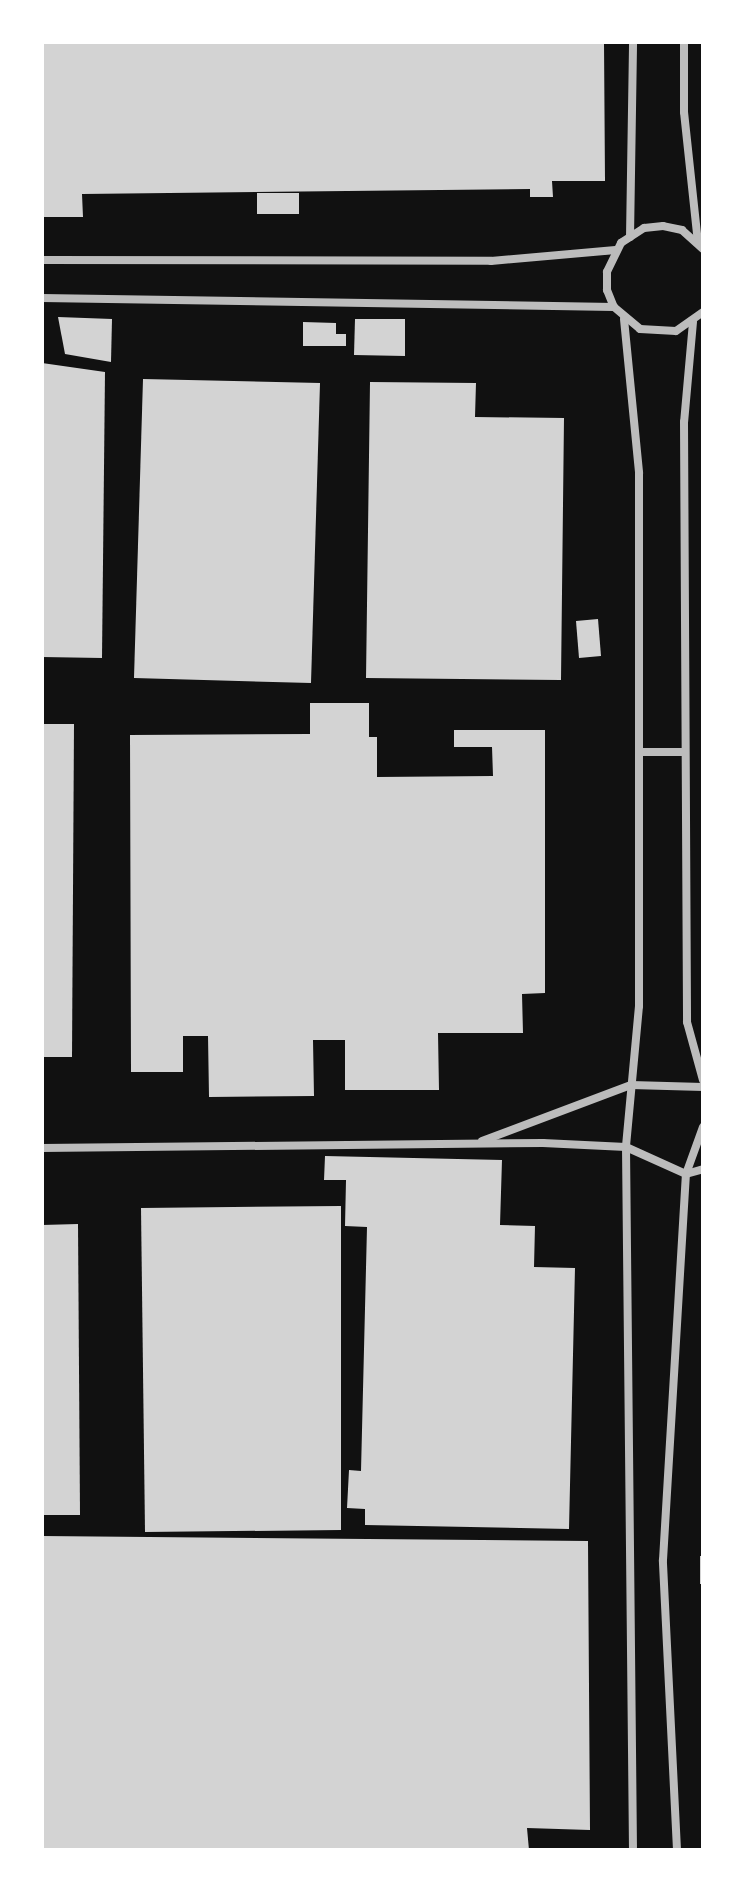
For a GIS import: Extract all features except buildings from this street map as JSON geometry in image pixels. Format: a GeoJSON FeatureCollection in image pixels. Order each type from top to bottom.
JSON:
{"type":"FeatureCollection","features":[{"type":"Feature","properties":{"kind":"street"},"geometry":{"type":"LineString","coordinates":[[630,237],[633,42]]}},
{"type":"Feature","properties":{"kind":"street"},"geometry":{"type":"LineString","coordinates":[[684,42],[684,112],[701,245]]}},
{"type":"Feature","properties":{"kind":"street"},"geometry":{"type":"LineString","coordinates":[[701,245],[682,230],[663,226],[644,228],[616,250],[607,272],[607,290],[614,307],[624,319],[652,332],[676,331],[693,322],[703,312]]}},
{"type":"Feature","properties":{"kind":"street"},"geometry":{"type":"LineString","coordinates":[[42,260],[491,261],[616,250]]}},
{"type":"Feature","properties":{"kind":"street"},"geometry":{"type":"LineString","coordinates":[[42,298],[614,307]]}},
{"type":"Feature","properties":{"kind":"street"},"geometry":{"type":"LineString","coordinates":[[624,319],[639,473],[639,1006],[626,1147],[633,1850]]}},
{"type":"Feature","properties":{"kind":"street"},"geometry":{"type":"LineString","coordinates":[[693,322],[684,422],[687,1022],[703,1080]]}},
{"type":"Feature","properties":{"kind":"street"},"geometry":{"type":"LineString","coordinates":[[639,752],[685,752]]}},
{"type":"Feature","properties":{"kind":"street"},"geometry":{"type":"LineString","coordinates":[[473,1144],[631,1085],[703,1087]]}},
{"type":"Feature","properties":{"kind":"street"},"geometry":{"type":"LineString","coordinates":[[677,1850],[663,1560],[686,1174],[703,1127]]}},
{"type":"Feature","properties":{"kind":"street"},"geometry":{"type":"LineString","coordinates":[[42,1148],[473,1144],[626,1147],[686,1174],[703,1169]]}}]}
